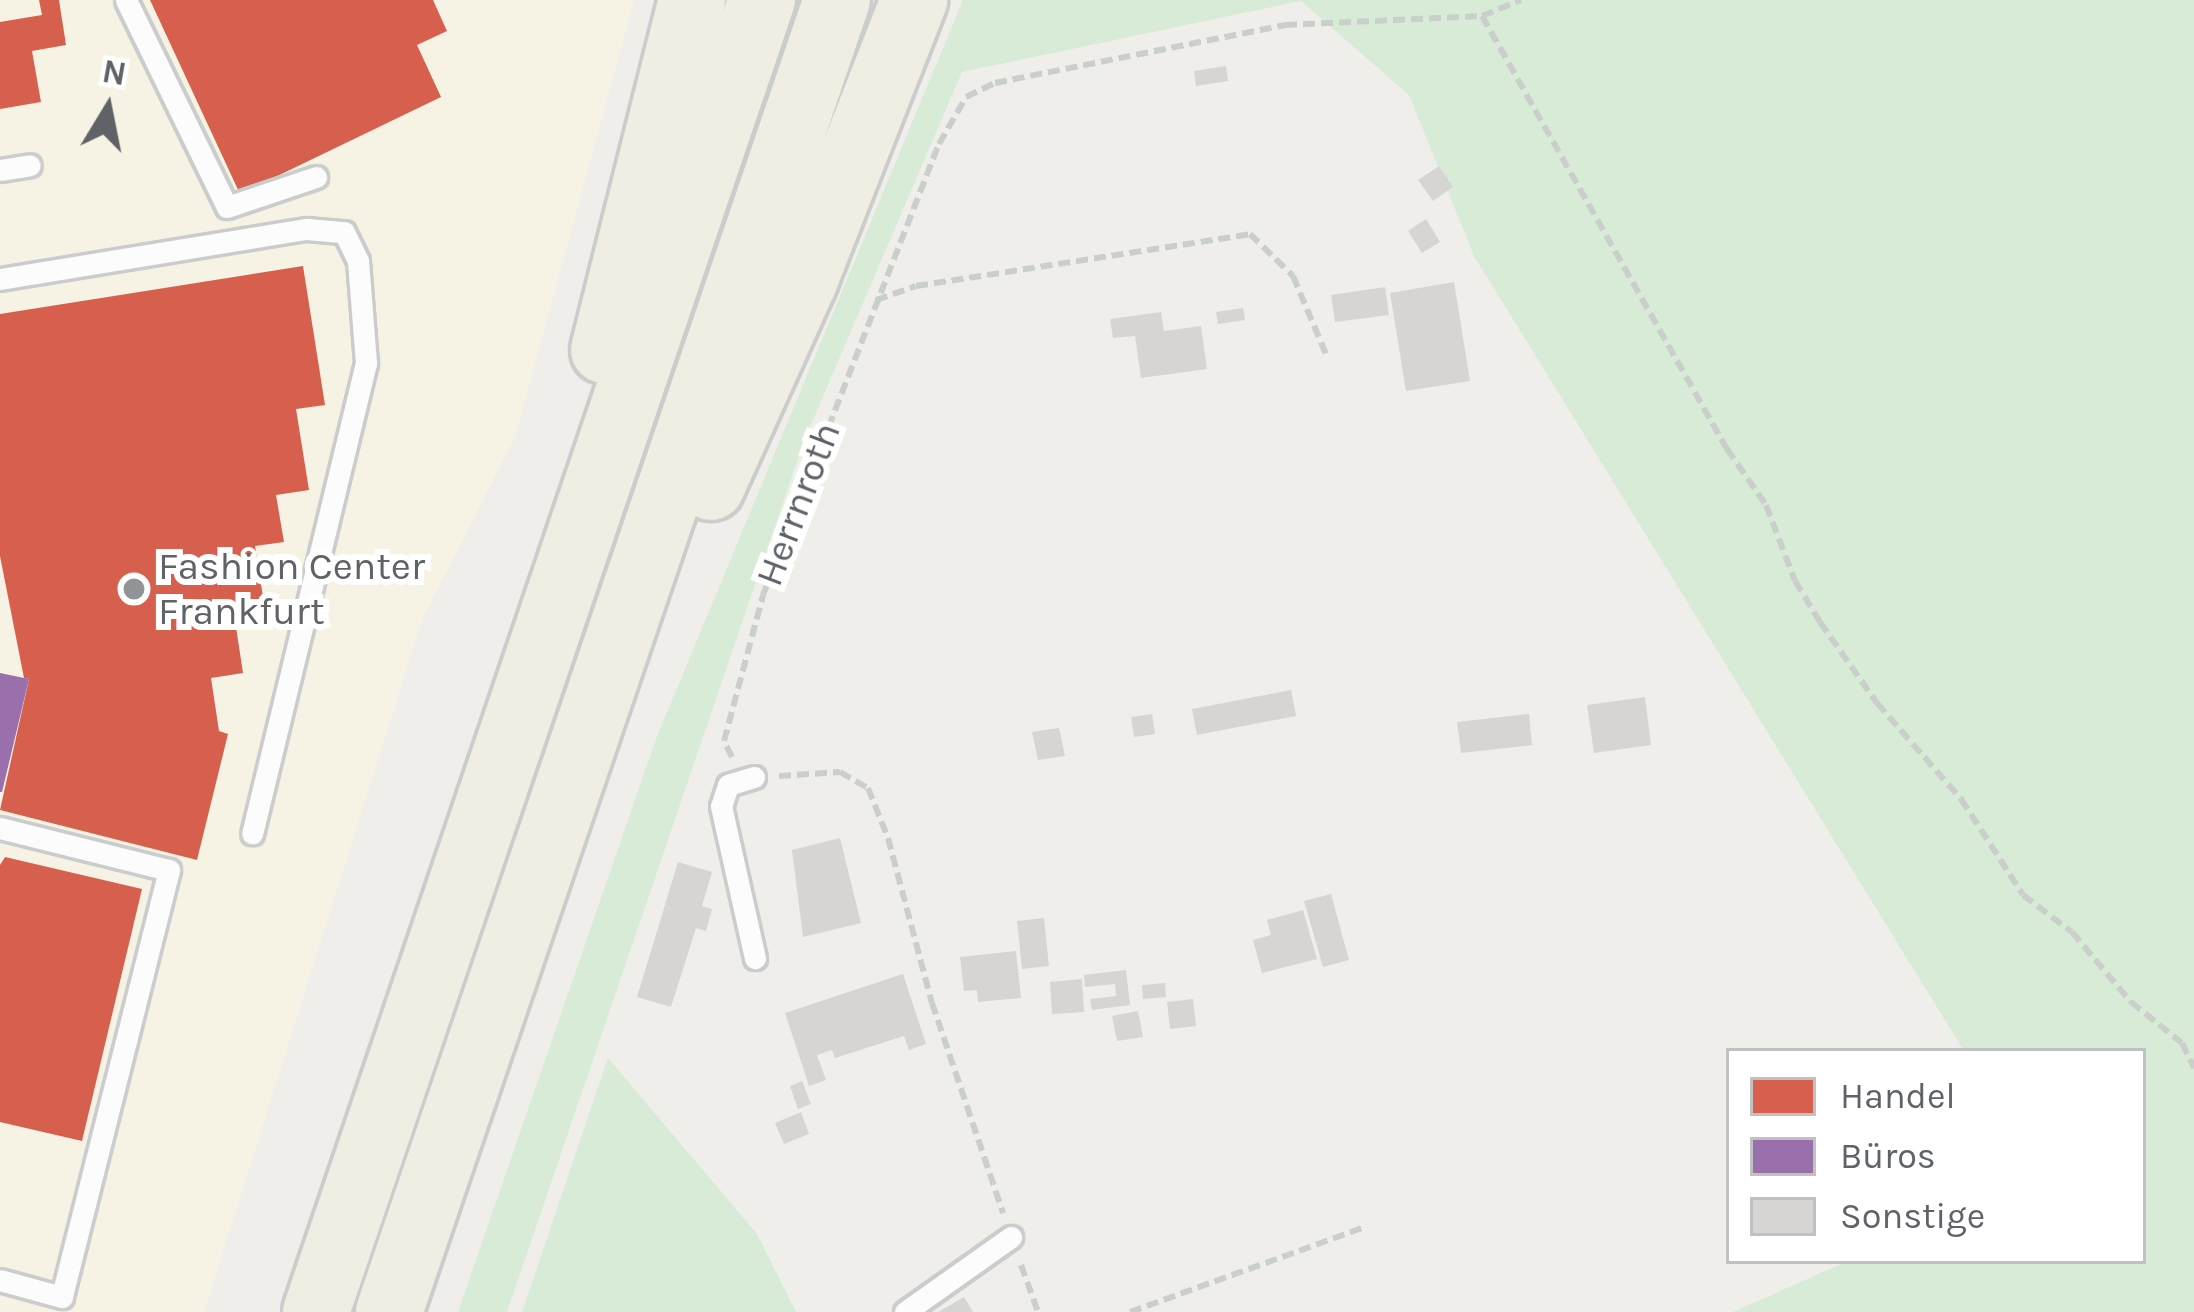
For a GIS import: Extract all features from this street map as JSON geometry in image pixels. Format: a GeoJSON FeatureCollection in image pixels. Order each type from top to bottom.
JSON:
{"type":"FeatureCollection","features":[{"type":"Feature","properties":{"kind":"highway"},"geometry":{"type":"LineString","coordinates":[[526,693],[624,262],[692,0]]}},
{"type":"Feature","properties":{"kind":"highway"},"geometry":{"type":"LineString","coordinates":[[316,1312],[763,0]]}},
{"type":"Feature","properties":{"kind":"highway"},"geometry":{"type":"LineString","coordinates":[[388,1312],[837,0]]}},
{"type":"Feature","properties":{"kind":"highway"},"geometry":{"type":"LineString","coordinates":[[545,857],[804,281],[914,0]]}},
{"type":"Feature","properties":{"kind":"lane"},"geometry":{"type":"LineString","coordinates":[[126,0],[227,207],[316,177]]}},
{"type":"Feature","properties":{"kind":"lane"},"geometry":{"type":"LineString","coordinates":[[0,170],[30,164]]}},
{"type":"Feature","properties":{"kind":"lane"},"geometry":{"type":"LineString","coordinates":[[0,279],[307,229],[344,232],[358,261],[366,363],[252,833]]}},
{"type":"Feature","properties":{"kind":"lane"},"geometry":{"type":"LineString","coordinates":[[754,777],[728,785],[721,806],[755,958]]}},
{"type":"Feature","properties":{"kind":"lane"},"geometry":{"type":"LineString","coordinates":[[0,828],[169,870],[62,1297],[0,1280]]}},
{"type":"Feature","properties":{"kind":"lane"},"geometry":{"type":"LineString","coordinates":[[904,1312],[1011,1237]]}},
{"type":"Feature","properties":{"kind":"path","name":"Herrnroth"},"geometry":{"type":"LineString","coordinates":[[754,777],[736,765],[724,741],[763,595],[939,144],[966,97],[995,83],[1285,25],[1482,16],[1521,0]]}},
{"type":"Feature","properties":{"kind":"path"},"geometry":{"type":"LineString","coordinates":[[1482,16],[1710,420],[1766,505],[1795,581],[1820,622],[1877,703],[1961,799],[2023,895],[2072,932],[2131,1002],[2182,1043],[2194,1068]]}},
{"type":"Feature","properties":{"kind":"path"},"geometry":{"type":"LineString","coordinates":[[876,299],[916,286],[1250,234],[1293,276],[1328,358]]}},
{"type":"Feature","properties":{"kind":"path"},"geometry":{"type":"LineString","coordinates":[[754,777],[840,772],[868,788],[888,838],[932,1004],[1038,1312]]}},
{"type":"Feature","properties":{"kind":"path"},"geometry":{"type":"LineString","coordinates":[[1130,1312],[1367,1226]]}},
{"type":"Feature","properties":{"kind":"shaded area"},"geometry":{"type":"Polygon","coordinates":[[[0,0],[634,0],[515,437],[422,620],[204,1312],[0,1312],[0,0]]]}},
{"type":"Feature","properties":{"kind":"green space"},"geometry":{"type":"Polygon","coordinates":[[[963,0],[2194,0],[2194,1312],[1733,1312],[1841,1264],[2146,1264],[2146,1048],[1962,1048],[1474,256],[1409,95],[1301,1],[962,72],[804,441],[507,1312],[458,1312],[656,739],[963,0]]]}},
{"type":"Feature","properties":{"kind":"green space"},"geometry":{"type":"Polygon","coordinates":[[[608,1058],[757,1234],[796,1312],[522,1312],[608,1058]]]}},
{"type":"Feature","properties":{"kind":"building: Handel"},"geometry":{"type":"Polygon","coordinates":[[[39,0],[59,0],[66,45],[32,51],[41,102],[0,109],[0,22],[42,15],[39,0]]]}},
{"type":"Feature","properties":{"kind":"building: Handel"},"geometry":{"type":"Polygon","coordinates":[[[150,0],[433,0],[447,31],[417,45],[441,97],[240,194],[150,0]]]}},
{"type":"Feature","properties":{"kind":"building: Handel","name":"Fashion Center Frankfurt"},"geometry":{"type":"Polygon","coordinates":[[[303,266],[325,405],[296,409],[309,490],[276,495],[284,542],[255,546],[267,622],[236,627],[243,673],[211,678],[219,731],[228,734],[197,860],[0,810],[29,679],[24,678],[0,556],[0,314],[303,266]]]}},
{"type":"Feature","properties":{"kind":"building: Handel"},"geometry":{"type":"Polygon","coordinates":[[[5,857],[142,889],[82,1141],[0,1122],[0,865],[5,857]]]}},
{"type":"Feature","properties":{"kind":"building: Büros"},"geometry":{"type":"Polygon","coordinates":[[[0,673],[29,679],[2,792],[0,792],[0,673]]]}},
{"type":"Feature","properties":{"kind":"building: Sonstige"},"geometry":{"type":"Polygon","coordinates":[[[1226,66],[1228,81],[1196,86],[1194,71],[1226,66]]]}},
{"type":"Feature","properties":{"kind":"building: Sonstige"},"geometry":{"type":"Polygon","coordinates":[[[1439,166],[1453,187],[1433,201],[1418,180],[1439,166]]]}},
{"type":"Feature","properties":{"kind":"building: Sonstige"},"geometry":{"type":"Polygon","coordinates":[[[1426,219],[1440,242],[1422,253],[1408,231],[1426,219]]]}},
{"type":"Feature","properties":{"kind":"building: Sonstige"},"geometry":{"type":"Polygon","coordinates":[[[1454,282],[1470,381],[1406,391],[1390,293],[1454,282]]]}},
{"type":"Feature","properties":{"kind":"building: Sonstige"},"geometry":{"type":"Polygon","coordinates":[[[1385,287],[1389,315],[1335,322],[1331,295],[1385,287]]]}},
{"type":"Feature","properties":{"kind":"building: Sonstige"},"geometry":{"type":"Polygon","coordinates":[[[1243,308],[1245,320],[1218,324],[1216,312],[1243,308]]]}},
{"type":"Feature","properties":{"kind":"building: Sonstige"},"geometry":{"type":"Polygon","coordinates":[[[1161,312],[1164,331],[1201,326],[1207,369],[1141,378],[1135,336],[1113,338],[1110,319],[1161,312]]]}},
{"type":"Feature","properties":{"kind":"building: Sonstige"},"geometry":{"type":"Polygon","coordinates":[[[1291,690],[1296,716],[1197,735],[1192,709],[1291,690]]]}},
{"type":"Feature","properties":{"kind":"building: Sonstige"},"geometry":{"type":"Polygon","coordinates":[[[1645,697],[1651,745],[1594,753],[1587,705],[1645,697]]]}},
{"type":"Feature","properties":{"kind":"building: Sonstige"},"geometry":{"type":"Polygon","coordinates":[[[1152,714],[1155,734],[1134,737],[1131,717],[1152,714]]]}},
{"type":"Feature","properties":{"kind":"building: Sonstige"},"geometry":{"type":"Polygon","coordinates":[[[1529,714],[1532,745],[1461,753],[1457,722],[1529,714]]]}},
{"type":"Feature","properties":{"kind":"building: Sonstige"},"geometry":{"type":"Polygon","coordinates":[[[1059,728],[1065,756],[1038,760],[1032,732],[1059,728]]]}},
{"type":"Feature","properties":{"kind":"building: Sonstige"},"geometry":{"type":"Polygon","coordinates":[[[840,838],[861,923],[803,937],[792,850],[840,838]]]}},
{"type":"Feature","properties":{"kind":"building: Sonstige"},"geometry":{"type":"Polygon","coordinates":[[[678,862],[712,872],[702,906],[712,909],[706,931],[696,928],[671,1007],[637,997],[678,862]]]}},
{"type":"Feature","properties":{"kind":"building: Sonstige"},"geometry":{"type":"Polygon","coordinates":[[[1331,894],[1349,960],[1323,967],[1304,901],[1331,894]]]}},
{"type":"Feature","properties":{"kind":"building: Sonstige"},"geometry":{"type":"Polygon","coordinates":[[[1303,910],[1317,959],[1262,973],[1253,940],[1271,935],[1267,920],[1303,910]]]}},
{"type":"Feature","properties":{"kind":"building: Sonstige"},"geometry":{"type":"Polygon","coordinates":[[[1044,918],[1049,966],[1022,969],[1017,921],[1044,918]]]}},
{"type":"Feature","properties":{"kind":"building: Sonstige"},"geometry":{"type":"Polygon","coordinates":[[[1016,951],[1021,998],[978,1002],[977,990],[964,991],[960,957],[1016,951]]]}},
{"type":"Feature","properties":{"kind":"building: Sonstige"},"geometry":{"type":"Polygon","coordinates":[[[1126,970],[1130,1005],[1092,1010],[1090,999],[1116,996],[1115,984],[1085,987],[1084,975],[1126,970]]]}},
{"type":"Feature","properties":{"kind":"building: Sonstige"},"geometry":{"type":"Polygon","coordinates":[[[903,974],[926,1044],[909,1050],[904,1036],[835,1058],[832,1050],[817,1055],[826,1080],[809,1086],[785,1013],[903,974]]]}},
{"type":"Feature","properties":{"kind":"building: Sonstige"},"geometry":{"type":"Polygon","coordinates":[[[1082,979],[1084,1012],[1052,1014],[1050,982],[1082,979]]]}},
{"type":"Feature","properties":{"kind":"building: Sonstige"},"geometry":{"type":"Polygon","coordinates":[[[1165,983],[1166,997],[1143,999],[1142,985],[1165,983]]]}},
{"type":"Feature","properties":{"kind":"building: Sonstige"},"geometry":{"type":"Polygon","coordinates":[[[1193,999],[1196,1026],[1170,1029],[1167,1002],[1193,999]]]}},
{"type":"Feature","properties":{"kind":"building: Sonstige"},"geometry":{"type":"Polygon","coordinates":[[[1138,1011],[1143,1037],[1117,1041],[1112,1016],[1138,1011]]]}},
{"type":"Feature","properties":{"kind":"building: Sonstige"},"geometry":{"type":"Polygon","coordinates":[[[802,1081],[811,1104],[798,1109],[790,1086],[802,1081]]]}},
{"type":"Feature","properties":{"kind":"building: Sonstige"},"geometry":{"type":"Polygon","coordinates":[[[801,1112],[809,1134],[784,1144],[775,1123],[801,1112]]]}},
{"type":"Feature","properties":{"kind":"building: Sonstige"},"geometry":{"type":"Polygon","coordinates":[[[964,1297],[973,1312],[938,1312],[964,1297]]]}},
{"type":"Feature","properties":{"kind":"place","name":"Fashion Center Frankfurt"},"geometry":{"type":"Point","coordinates":[134,589]}}]}
